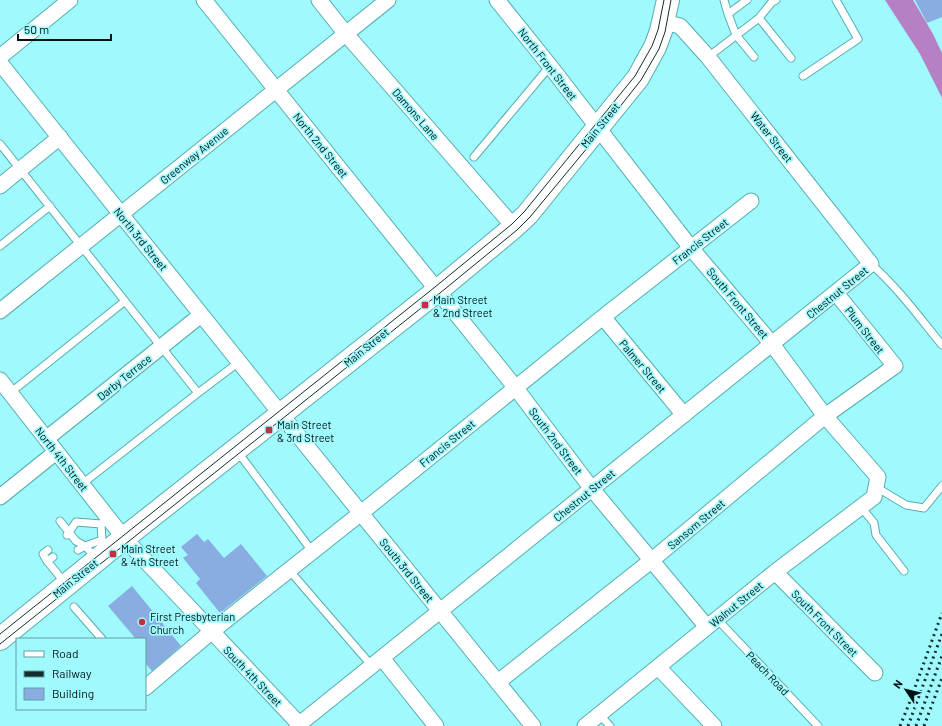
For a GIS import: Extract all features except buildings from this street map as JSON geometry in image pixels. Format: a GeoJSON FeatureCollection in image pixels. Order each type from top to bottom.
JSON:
{"type":"FeatureCollection","features":[{"type":"Feature","properties":{"kind":"main road","name":"Main Street"},"geometry":{"type":"LineString","coordinates":[[0,639],[60,573],[92,552],[124,538],[437,291],[527,215],[638,78],[656,48],[664,22],[668,0]]}},
{"type":"Feature","properties":{"kind":"street"},"geometry":{"type":"LineString","coordinates":[[0,57],[70,0]]}},
{"type":"Feature","properties":{"kind":"street","name":"North 2nd Street"},"geometry":{"type":"LineString","coordinates":[[204,0],[437,291]]}},
{"type":"Feature","properties":{"kind":"street","name":"Damons Lane"},"geometry":{"type":"LineString","coordinates":[[318,0],[514,227]]}},
{"type":"Feature","properties":{"kind":"street","name":"Greenway Avenue"},"geometry":{"type":"LineString","coordinates":[[0,311],[388,0]]}},
{"type":"Feature","properties":{"kind":"street","name":"North Front Street"},"geometry":{"type":"LineString","coordinates":[[497,0],[598,129]]}},
{"type":"Feature","properties":{"kind":"street","name":"Water Street"},"geometry":{"type":"LineString","coordinates":[[664,22],[680,26],[708,57],[871,264]]}},
{"type":"Feature","properties":{"kind":"street","name":"North 3rd Street"},"geometry":{"type":"LineString","coordinates":[[0,63],[281,415]]}},
{"type":"Feature","properties":{"kind":"street","name":"South Front Street"},"geometry":{"type":"LineString","coordinates":[[598,129],[691,248],[772,344],[825,416],[877,482]]}},
{"type":"Feature","properties":{"kind":"street"},"geometry":{"type":"LineString","coordinates":[[0,186],[60,138]]}},
{"type":"Feature","properties":{"kind":"street","name":"Francis Street"},"geometry":{"type":"LineString","coordinates":[[146,687],[211,632],[361,513],[515,387],[751,201]]}},
{"type":"Feature","properties":{"kind":"street","name":"Chestnut Street"},"geometry":{"type":"LineString","coordinates":[[299,725],[871,264]]}},
{"type":"Feature","properties":{"kind":"street","name":"South 2nd Street"},"geometry":{"type":"LineString","coordinates":[[437,291],[515,387],[592,489],[652,560],[712,623]]}},
{"type":"Feature","properties":{"kind":"street","name":"Plum Street"},"geometry":{"type":"LineString","coordinates":[[836,293],[894,366]]}},
{"type":"Feature","properties":{"kind":"street","name":"Darby Terrace"},"geometry":{"type":"LineString","coordinates":[[46,439],[201,315]]}},
{"type":"Feature","properties":{"kind":"street","name":"Palmer Street"},"geometry":{"type":"LineString","coordinates":[[603,317],[684,415]]}},
{"type":"Feature","properties":{"kind":"street","name":"Sansom Street"},"geometry":{"type":"LineString","coordinates":[[498,682],[652,560],[825,416],[894,366]]}},
{"type":"Feature","properties":{"kind":"street","name":"North 4th Street"},"geometry":{"type":"LineString","coordinates":[[0,380],[82,484],[105,521],[124,538]]}},
{"type":"Feature","properties":{"kind":"street","name":"South 3rd Street"},"geometry":{"type":"LineString","coordinates":[[281,415],[533,726]]}},
{"type":"Feature","properties":{"kind":"street"},"geometry":{"type":"LineString","coordinates":[[0,497],[56,452]]}},
{"type":"Feature","properties":{"kind":"street","name":"Walnut Street"},"geometry":{"type":"LineString","coordinates":[[585,726],[776,572],[874,497],[877,482]]}},
{"type":"Feature","properties":{"kind":"street","name":"South 4th Street"},"geometry":{"type":"LineString","coordinates":[[124,538],[299,725]]}},
{"type":"Feature","properties":{"kind":"street","name":"South Front Street"},"geometry":{"type":"LineString","coordinates":[[776,572],[875,673]]}},
{"type":"Feature","properties":{"kind":"street"},"geometry":{"type":"LineString","coordinates":[[377,662],[436,726]]}},
{"type":"Feature","properties":{"kind":"street"},"geometry":{"type":"LineString","coordinates":[[658,667],[714,726]]}},
{"type":"Feature","properties":{"kind":"lane"},"geometry":{"type":"LineString","coordinates":[[724,0],[736,35],[754,57]]}},
{"type":"Feature","properties":{"kind":"lane"},"geometry":{"type":"LineString","coordinates":[[728,14],[747,0]]}},
{"type":"Feature","properties":{"kind":"lane"},"geometry":{"type":"LineString","coordinates":[[804,76],[858,39],[836,0]]}},
{"type":"Feature","properties":{"kind":"lane"},"geometry":{"type":"LineString","coordinates":[[708,57],[759,18],[771,1]]}},
{"type":"Feature","properties":{"kind":"lane"},"geometry":{"type":"LineString","coordinates":[[759,18],[790,58]]}},
{"type":"Feature","properties":{"kind":"lane"},"geometry":{"type":"LineString","coordinates":[[474,157],[550,66]]}},
{"type":"Feature","properties":{"kind":"lane"},"geometry":{"type":"LineString","coordinates":[[0,144],[82,245],[198,393]]}},
{"type":"Feature","properties":{"kind":"lane"},"geometry":{"type":"LineString","coordinates":[[0,246],[50,206]]}},
{"type":"Feature","properties":{"kind":"lane"},"geometry":{"type":"LineString","coordinates":[[871,264],[899,293],[942,345]]}},
{"type":"Feature","properties":{"kind":"lane"},"geometry":{"type":"LineString","coordinates":[[10,393],[125,301]]}},
{"type":"Feature","properties":{"kind":"lane"},"geometry":{"type":"LineString","coordinates":[[82,484],[239,362]]}},
{"type":"Feature","properties":{"kind":"lane"},"geometry":{"type":"LineString","coordinates":[[236,450],[312,551]]}},
{"type":"Feature","properties":{"kind":"lane"},"geometry":{"type":"LineString","coordinates":[[877,482],[906,505],[924,508],[942,486]]}},
{"type":"Feature","properties":{"kind":"lane"},"geometry":{"type":"LineString","coordinates":[[861,507],[874,523],[876,535],[904,571]]}},
{"type":"Feature","properties":{"kind":"lane"},"geometry":{"type":"LineString","coordinates":[[60,521],[74,542],[92,552]]}},
{"type":"Feature","properties":{"kind":"lane"},"geometry":{"type":"LineString","coordinates":[[68,534],[76,522],[105,521],[102,540],[92,552]]}},
{"type":"Feature","properties":{"kind":"lane"},"geometry":{"type":"LineString","coordinates":[[48,550],[43,554],[50,559],[60,573]]}},
{"type":"Feature","properties":{"kind":"lane"},"geometry":{"type":"LineString","coordinates":[[78,550],[92,552]]}},
{"type":"Feature","properties":{"kind":"lane"},"geometry":{"type":"LineString","coordinates":[[289,570],[377,662]]}},
{"type":"Feature","properties":{"kind":"lane"},"geometry":{"type":"LineString","coordinates":[[74,607],[101,638]]}},
{"type":"Feature","properties":{"kind":"lane","name":"Peach Road"},"geometry":{"type":"LineString","coordinates":[[712,623],[818,726]]}},
{"type":"Feature","properties":{"kind":"lane"},"geometry":{"type":"LineString","coordinates":[[599,714],[610,726]]}},
{"type":"Feature","properties":{"kind":"shaded area"},"geometry":{"type":"Polygon","coordinates":[[[885,0],[913,0],[933,34],[942,53],[942,98],[920,54],[885,0]]]}},
{"type":"Feature","properties":{"kind":"tram line"},"geometry":{"type":"LineString","coordinates":[[0,634],[512,224],[524,212],[635,76],[652,46],[658,30],[664,0]]}},
{"type":"Feature","properties":{"kind":"tram line"},"geometry":{"type":"LineString","coordinates":[[0,644],[517,230],[530,217],[588,147],[641,80],[659,49],[665,32],[671,0]]}},
{"type":"Feature","properties":{"kind":"railway"},"geometry":{"type":"LineString","coordinates":[[900,726],[942,613]]}},
{"type":"Feature","properties":{"kind":"railway"},"geometry":{"type":"LineString","coordinates":[[908,726],[942,634]]}},
{"type":"Feature","properties":{"kind":"railway"},"geometry":{"type":"LineString","coordinates":[[916,726],[942,656]]}},
{"type":"Feature","properties":{"kind":"railway"},"geometry":{"type":"LineString","coordinates":[[924,726],[942,678]]}},
{"type":"Feature","properties":{"kind":"place","name":"Main Street & 2nd Street"},"geometry":{"type":"Point","coordinates":[425,305]}},
{"type":"Feature","properties":{"kind":"place","name":"Main Street & 3rd Street"},"geometry":{"type":"Point","coordinates":[269,430]}},
{"type":"Feature","properties":{"kind":"place","name":"Main Street & 4th Street"},"geometry":{"type":"Point","coordinates":[113,554]}},
{"type":"Feature","properties":{"kind":"place","name":"First Presbyterian Church"},"geometry":{"type":"Point","coordinates":[142,622]}}]}
